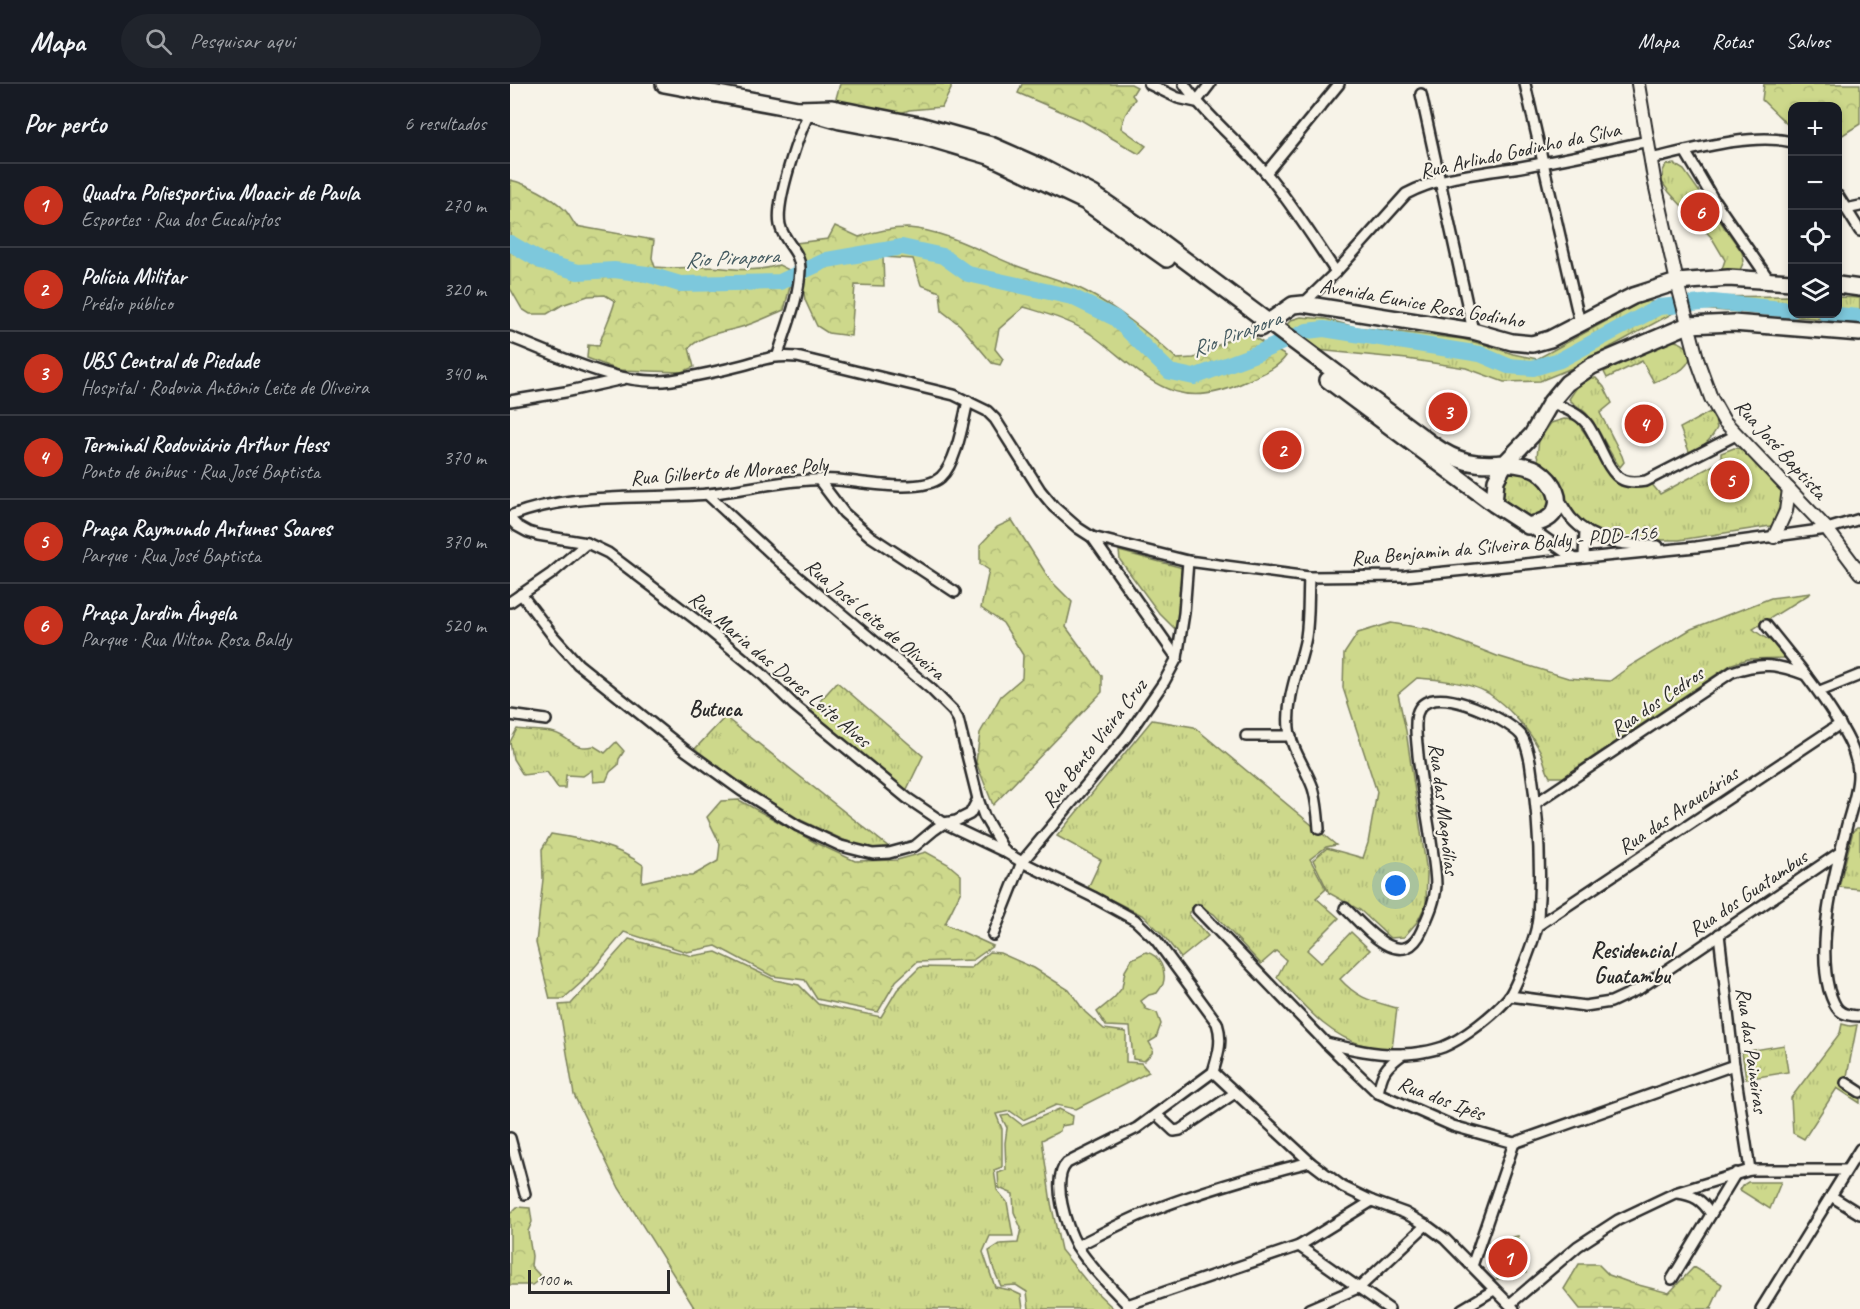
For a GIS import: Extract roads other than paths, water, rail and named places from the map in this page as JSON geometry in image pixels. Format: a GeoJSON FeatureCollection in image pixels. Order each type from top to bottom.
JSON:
{"type":"FeatureCollection","features":[{"type":"Feature","properties":{"kind":"main road"},"geometry":{"type":"LineString","coordinates":[[664,84],[730,90],[840,121],[924,137],[989,156],[1086,202],[1267,327],[1452,472],[1528,526],[1549,518],[1556,509],[1558,498],[1554,488],[1536,470],[1531,453],[1532,435]]}},
{"type":"Feature","properties":{"kind":"main road"},"geometry":{"type":"LineString","coordinates":[[806,110],[832,108],[919,125],[991,145],[1043,168],[1093,194],[1138,225],[1250,308],[1267,327]]}},
{"type":"Feature","properties":{"kind":"main road","name":"Avenida Eunice Rosa Godinho"},"geometry":{"type":"LineString","coordinates":[[1267,327],[1283,311],[1293,305],[1303,304],[1473,331],[1512,342],[1532,344],[1550,339],[1633,296],[1728,278],[1788,282]]}},
{"type":"Feature","properties":{"kind":"main road"},"geometry":{"type":"LineString","coordinates":[[1842,286],[1860,288]]}},
{"type":"Feature","properties":{"kind":"main road"},"geometry":{"type":"LineString","coordinates":[[1250,308],[1283,311]]}},
{"type":"Feature","properties":{"kind":"main road"},"geometry":{"type":"LineString","coordinates":[[1452,472],[1497,464],[1532,435],[1551,402],[1567,383],[1592,366],[1688,325],[1733,323],[1860,333]]}},
{"type":"Feature","properties":{"kind":"main road"},"geometry":{"type":"LineString","coordinates":[[1298,351],[1446,454],[1459,460],[1536,470]]}},
{"type":"Feature","properties":{"kind":"main road"},"geometry":{"type":"LineString","coordinates":[[1494,504],[1497,464]]}},
{"type":"Feature","properties":{"kind":"street"},"geometry":{"type":"LineString","coordinates":[[1149,84],[1178,98],[1196,102]]}},
{"type":"Feature","properties":{"kind":"street"},"geometry":{"type":"LineString","coordinates":[[1184,84],[1196,102],[1266,173],[1297,213],[1335,272]]}},
{"type":"Feature","properties":{"kind":"street"},"geometry":{"type":"LineString","coordinates":[[1196,102],[1210,84]]}},
{"type":"Feature","properties":{"kind":"street"},"geometry":{"type":"LineString","coordinates":[[1266,173],[1339,84]]}},
{"type":"Feature","properties":{"kind":"street"},"geometry":{"type":"LineString","coordinates":[[1525,84],[1580,323]]}},
{"type":"Feature","properties":{"kind":"street"},"geometry":{"type":"LineString","coordinates":[[1638,84],[1651,159],[1679,286]]}},
{"type":"Feature","properties":{"kind":"street"},"geometry":{"type":"LineString","coordinates":[[1421,94],[1473,331]]}},
{"type":"Feature","properties":{"kind":"street"},"geometry":{"type":"LineString","coordinates":[[778,356],[798,288],[800,268],[798,255],[783,236],[778,212],[806,110]]}},
{"type":"Feature","properties":{"kind":"street"},"geometry":{"type":"LineString","coordinates":[[1651,159],[1736,142],[1775,138],[1788,141]]}},
{"type":"Feature","properties":{"kind":"street","name":"Rua Arlindo Godinho da Silva"},"geometry":{"type":"LineString","coordinates":[[1303,304],[1406,194],[1420,187],[1440,181],[1648,141]]}},
{"type":"Feature","properties":{"kind":"street"},"geometry":{"type":"LineString","coordinates":[[1685,152],[1712,197],[1770,281]]}},
{"type":"Feature","properties":{"kind":"street"},"geometry":{"type":"LineString","coordinates":[[1842,202],[1860,231]]}},
{"type":"Feature","properties":{"kind":"street"},"geometry":{"type":"LineString","coordinates":[[1846,209],[1860,206]]}},
{"type":"Feature","properties":{"kind":"street","name":"Rua José Baptista"},"geometry":{"type":"LineString","coordinates":[[1679,286],[1698,362],[1711,398],[1724,421],[1827,529],[1860,573]]}},
{"type":"Feature","properties":{"kind":"street","name":"Rua Benjamin da Silveira Baldy - PDD-156"},"geometry":{"type":"LineString","coordinates":[[510,337],[623,379],[669,380],[778,356],[797,357],[938,390],[987,411],[995,419],[1040,490],[1054,507],[1078,528],[1092,537],[1188,561],[1309,577],[1405,576],[1696,547],[1827,529],[1860,519]]}},
{"type":"Feature","properties":{"kind":"street"},"geometry":{"type":"LineString","coordinates":[[510,401],[623,379]]}},
{"type":"Feature","properties":{"kind":"street","name":"Rua Gilberto de Moraes Poly"},"geometry":{"type":"LineString","coordinates":[[510,517],[529,508],[552,502],[707,494],[819,480],[901,486],[930,484],[942,476],[951,461],[968,401]]}},
{"type":"Feature","properties":{"kind":"street"},"geometry":{"type":"LineString","coordinates":[[1551,402],[1580,417],[1587,424],[1612,469],[1621,479],[1633,482],[1646,481],[1736,435]]}},
{"type":"Feature","properties":{"kind":"street"},"geometry":{"type":"LineString","coordinates":[[819,480],[844,513],[870,536],[955,592]]}},
{"type":"Feature","properties":{"kind":"street"},"geometry":{"type":"LineString","coordinates":[[1774,537],[1786,511],[1789,489]]}},
{"type":"Feature","properties":{"kind":"street","name":"Rua José Leite de Oliveira"},"geometry":{"type":"LineString","coordinates":[[707,494],[779,561],[931,689],[953,711],[958,719],[978,799],[991,830],[1005,852]]}},
{"type":"Feature","properties":{"kind":"street"},"geometry":{"type":"LineString","coordinates":[[1558,498],[1571,518],[1585,531],[1606,541],[1643,546],[1696,547]]}},
{"type":"Feature","properties":{"kind":"street","name":"Rua Maria das Dores Leite Alves"},"geometry":{"type":"LineString","coordinates":[[510,517],[517,526],[538,535],[587,543],[608,553],[699,622],[907,798],[944,823],[1093,897],[1135,921],[1156,940],[1217,1023],[1221,1035],[1213,1072]]}},
{"type":"Feature","properties":{"kind":"street"},"geometry":{"type":"LineString","coordinates":[[1528,526],[1580,558],[1585,531]]}},
{"type":"Feature","properties":{"kind":"street"},"geometry":{"type":"LineString","coordinates":[[1092,537],[1177,658]]}},
{"type":"Feature","properties":{"kind":"street"},"geometry":{"type":"LineString","coordinates":[[1606,541],[1614,555]]}},
{"type":"Feature","properties":{"kind":"street"},"geometry":{"type":"LineString","coordinates":[[510,602],[551,574],[587,543]]}},
{"type":"Feature","properties":{"kind":"street","name":"Rua Bento Vieira Cruz"},"geometry":{"type":"LineString","coordinates":[[993,935],[1022,862],[1127,736],[1164,682],[1177,658],[1184,613],[1188,561]]}},
{"type":"Feature","properties":{"kind":"street"},"geometry":{"type":"LineString","coordinates":[[1309,577],[1308,616],[1305,638],[1290,693],[1289,725],[1290,736],[1313,788],[1319,829]]}},
{"type":"Feature","properties":{"kind":"street"},"geometry":{"type":"LineString","coordinates":[[521,594],[578,664],[685,750],[742,791],[798,826],[841,846],[873,854],[889,853],[915,846],[944,823],[956,821],[970,814],[978,799]]}},
{"type":"Feature","properties":{"kind":"street"},"geometry":{"type":"LineString","coordinates":[[1766,625],[1820,691],[1856,757],[1858,796],[1839,853],[1827,916],[1825,951],[1826,979],[1833,1002],[1839,1011],[1848,1016],[1860,1016]]}},
{"type":"Feature","properties":{"kind":"street","name":"Rua dos Cedros"},"geometry":{"type":"LineString","coordinates":[[1536,803],[1732,672],[1754,665],[1776,666],[1808,676]]}},
{"type":"Feature","properties":{"kind":"street"},"geometry":{"type":"LineString","coordinates":[[1820,691],[1860,675]]}},
{"type":"Feature","properties":{"kind":"street","name":"Rua das Magnólias"},"geometry":{"type":"LineString","coordinates":[[1326,1043],[1366,1053],[1403,1054],[1443,1047],[1472,1030],[1510,996],[1537,926],[1540,867],[1536,803],[1528,749],[1521,735],[1497,719],[1462,703],[1439,698],[1427,701],[1418,710],[1416,722],[1420,767],[1435,863],[1436,887],[1432,907],[1419,937],[1407,947],[1394,949],[1381,942],[1345,908]]}},
{"type":"Feature","properties":{"kind":"street"},"geometry":{"type":"LineString","coordinates":[[510,715],[546,720]]}},
{"type":"Feature","properties":{"kind":"street","name":"Rua das Araucárias"},"geometry":{"type":"LineString","coordinates":[[1537,926],[1840,724]]}},
{"type":"Feature","properties":{"kind":"street"},"geometry":{"type":"LineString","coordinates":[[1246,736],[1290,736]]}},
{"type":"Feature","properties":{"kind":"street","name":"Rua dos Guatambus"},"geometry":{"type":"LineString","coordinates":[[1510,996],[1586,1005],[1611,1002],[1639,989],[1839,853]]}},
{"type":"Feature","properties":{"kind":"street","name":"Rua dos Ipês"},"geometry":{"type":"LineString","coordinates":[[1198,910],[1326,1043],[1378,1093],[1453,1126],[1514,1143]]}},
{"type":"Feature","properties":{"kind":"street","name":"Rua das Paineiras"},"geometry":{"type":"LineString","coordinates":[[1719,934],[1734,1065],[1750,1170]]}},
{"type":"Feature","properties":{"kind":"street"},"geometry":{"type":"LineString","coordinates":[[1378,1093],[1382,1076],[1388,1065],[1403,1054]]}},
{"type":"Feature","properties":{"kind":"street"},"geometry":{"type":"LineString","coordinates":[[1472,1266],[1514,1143],[1734,1065]]}},
{"type":"Feature","properties":{"kind":"street"},"geometry":{"type":"LineString","coordinates":[[1372,1201],[1299,1246],[1130,1307],[1077,1246],[1065,1215],[1059,1190],[1059,1178],[1062,1168],[1067,1163],[1137,1128],[1213,1072],[1310,1162],[1343,1187],[1405,1213],[1445,1239],[1512,1307],[1578,1246],[1618,1220],[1675,1193],[1750,1170],[1846,1170]]}},
{"type":"Feature","properties":{"kind":"street"},"geometry":{"type":"LineString","coordinates":[[1846,1083],[1860,1092]]}},
{"type":"Feature","properties":{"kind":"street"},"geometry":{"type":"LineString","coordinates":[[1156,1114],[1174,1131],[1180,1130],[1235,1093]]}},
{"type":"Feature","properties":{"kind":"street"},"geometry":{"type":"LineString","coordinates":[[510,1138],[525,1194]]}},
{"type":"Feature","properties":{"kind":"street"},"geometry":{"type":"LineString","coordinates":[[1761,1309],[1860,1149]]}},
{"type":"Feature","properties":{"kind":"street"},"geometry":{"type":"LineString","coordinates":[[1077,1246],[1141,1215],[1185,1198],[1310,1162]]}},
{"type":"Feature","properties":{"kind":"street"},"geometry":{"type":"LineString","coordinates":[[1672,1279],[1736,1173]]}},
{"type":"Feature","properties":{"kind":"street"},"geometry":{"type":"LineString","coordinates":[[1675,1193],[1697,1197],[1712,1214]]}},
{"type":"Feature","properties":{"kind":"street"},"geometry":{"type":"LineString","coordinates":[[1831,1196],[1860,1214]]}},
{"type":"Feature","properties":{"kind":"street"},"geometry":{"type":"LineString","coordinates":[[1309,1309],[1360,1287],[1426,1225]]}},
{"type":"Feature","properties":{"kind":"street"},"geometry":{"type":"LineString","coordinates":[[1299,1246],[1389,1309]]}},
{"type":"Feature","properties":{"kind":"street"},"geometry":{"type":"LineString","coordinates":[[1462,1309],[1494,1290]]}},
{"type":"Feature","properties":{"kind":"waterway","name":"Rio Pirapora"},"geometry":{"type":"LineString","coordinates":[[510,243],[541,261],[578,272],[614,270],[647,274],[680,284],[780,282],[827,260],[902,247],[943,256],[968,274],[1072,297],[1115,318],[1170,372],[1194,377],[1258,353],[1307,331],[1324,329],[1480,354],[1508,366],[1533,368],[1560,360],[1659,307],[1713,302],[1788,310]]}},
{"type":"Feature","properties":{"kind":"waterway","name":"Rio Pirapora"},"geometry":{"type":"LineString","coordinates":[[1842,315],[1860,317]]}},
{"type":"Feature","properties":{"kind":"place","name":"Praça Jardim Ângela"},"geometry":{"type":"Point","coordinates":[1700,212]}},
{"type":"Feature","properties":{"kind":"place","name":"UBS Central de Piedade"},"geometry":{"type":"Point","coordinates":[1448,412]}},
{"type":"Feature","properties":{"kind":"place","name":"Terminál Rodoviário Arthur Hess"},"geometry":{"type":"Point","coordinates":[1644,424]}},
{"type":"Feature","properties":{"kind":"place","name":"Polícia Militar"},"geometry":{"type":"Point","coordinates":[1282,450]}},
{"type":"Feature","properties":{"kind":"place","name":"Praça Raymundo Antunes Soares"},"geometry":{"type":"Point","coordinates":[1730,480]}},
{"type":"Feature","properties":{"kind":"place","name":"Quadra Poliesportiva Moacir de Paula"},"geometry":{"type":"Point","coordinates":[1508,1258]}},
{"type":"Feature","properties":{"kind":"district","name":"Butuca"},"geometry":{"type":"Point","coordinates":[715,709]}},
{"type":"Feature","properties":{"kind":"district","name":"Residencial Guatambu"},"geometry":{"type":"Point","coordinates":[1632,964]}}]}
